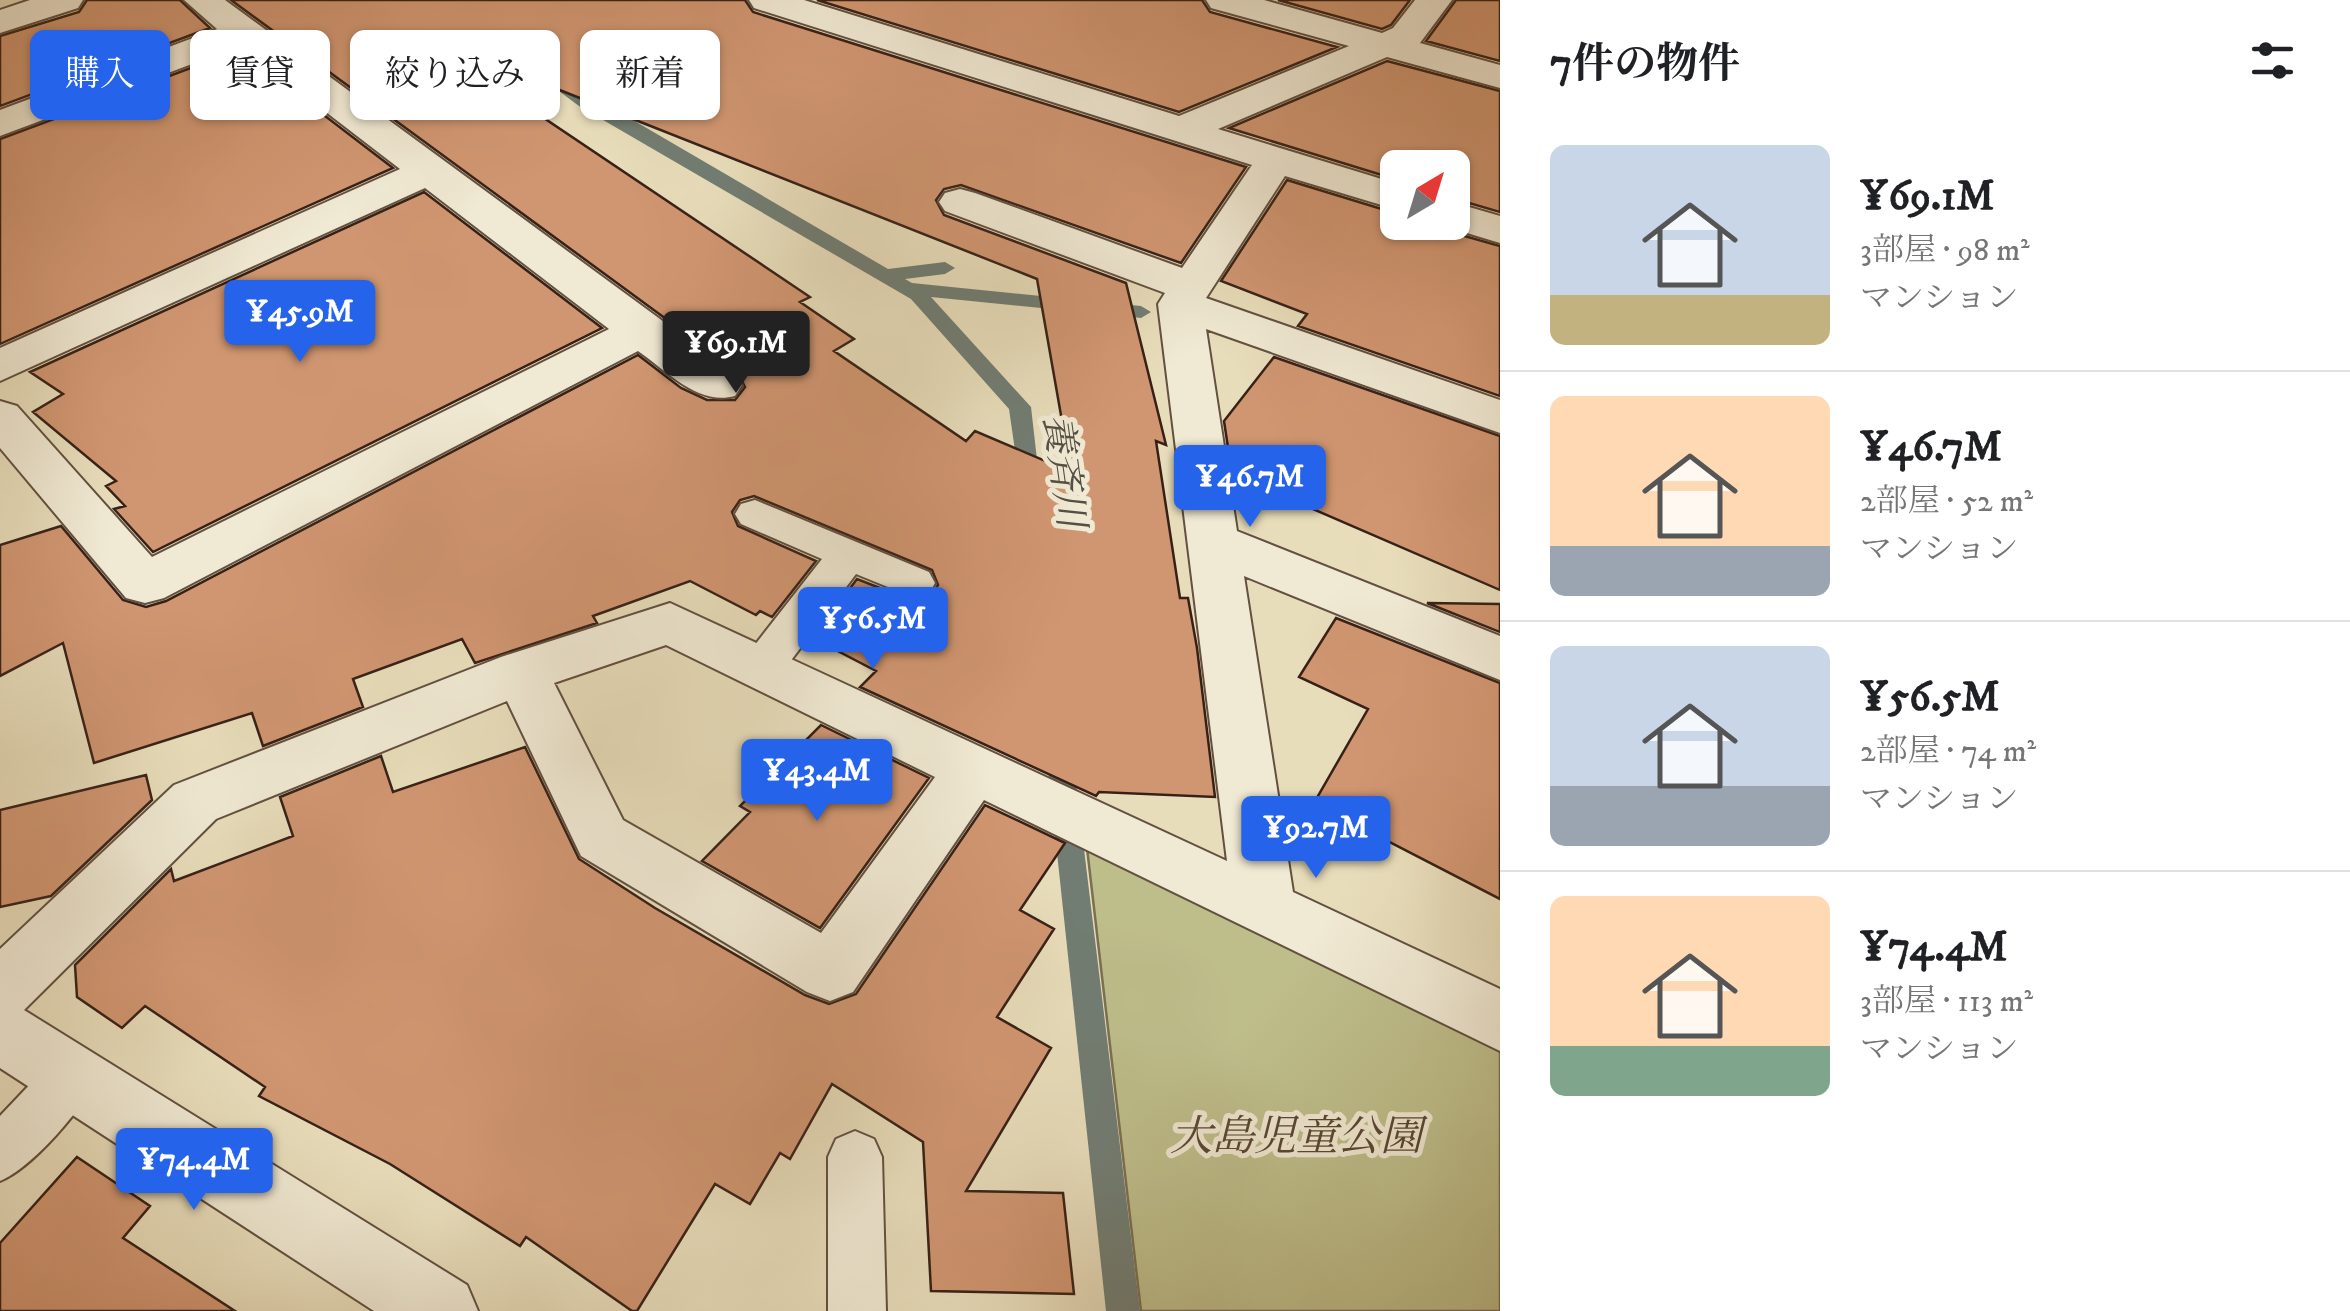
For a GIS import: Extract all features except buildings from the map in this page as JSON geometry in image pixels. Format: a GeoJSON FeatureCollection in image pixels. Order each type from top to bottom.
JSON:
{"type":"FeatureCollection","features":[{"type":"Feature","properties":{"kind":"street"},"geometry":{"type":"LineString","coordinates":[[0,22],[65,0]]}},
{"type":"Feature","properties":{"kind":"street"},"geometry":{"type":"LineString","coordinates":[[202,0],[241,30]]}},
{"type":"Feature","properties":{"kind":"street"},"geometry":{"type":"LineString","coordinates":[[767,0],[1380,192]]}},
{"type":"Feature","properties":{"kind":"street"},"geometry":{"type":"LineString","coordinates":[[1224,0],[1500,78]]}},
{"type":"Feature","properties":{"kind":"street"},"geometry":{"type":"LineString","coordinates":[[1180,130],[1406,36],[1434,0]]}},
{"type":"Feature","properties":{"kind":"street"},"geometry":{"type":"LineString","coordinates":[[1,123],[190,52]]}},
{"type":"Feature","properties":{"kind":"street"},"geometry":{"type":"LineString","coordinates":[[330,97],[718,385]]}},
{"type":"Feature","properties":{"kind":"street"},"geometry":{"type":"LineString","coordinates":[[1264,908],[1210,542],[1186,296],[1276,159]]}},
{"type":"Feature","properties":{"kind":"street"},"geometry":{"type":"LineString","coordinates":[[0,366],[430,172]]}},
{"type":"Feature","properties":{"kind":"street"},"geometry":{"type":"LineString","coordinates":[[960,202],[1186,296],[1500,417]]}},
{"type":"Feature","properties":{"kind":"street"},"geometry":{"type":"LineString","coordinates":[[1470,221],[1500,230]]}},
{"type":"Feature","properties":{"kind":"street"},"geometry":{"type":"LineString","coordinates":[[0,417],[145,584],[641,331]]}},
{"type":"Feature","properties":{"kind":"street"},"geometry":{"type":"LineString","coordinates":[[1210,542],[1500,659]]}},
{"type":"Feature","properties":{"kind":"street"},"geometry":{"type":"LineString","coordinates":[[0,991],[195,802],[521,672],[670,623],[1500,1021]]}},
{"type":"Feature","properties":{"kind":"street"},"geometry":{"type":"LineString","coordinates":[[521,672],[602,838],[830,972],[973,769]]}},
{"type":"Feature","properties":{"kind":"street"},"geometry":{"type":"LineString","coordinates":[[0,1031],[441,1311]]}},
{"type":"Feature","properties":{"kind":"lane"},"geometry":{"type":"LineString","coordinates":[[755,514],[915,582]]}},
{"type":"Feature","properties":{"kind":"lane"},"geometry":{"type":"LineString","coordinates":[[762,667],[850,554]]}},
{"type":"Feature","properties":{"kind":"lane"},"geometry":{"type":"LineString","coordinates":[[0,1155],[72,1076]]}},
{"type":"Feature","properties":{"kind":"lane"},"geometry":{"type":"LineString","coordinates":[[855,1157],[857,1311]]}},
{"type":"Feature","properties":{"kind":"green space","name":"大島児童公園"},"geometry":{"type":"Polygon","coordinates":[[[1087,848],[1500,1043],[1500,1311],[1141,1311],[1087,848]]]}},
{"type":"Feature","properties":{"kind":"waterway","name":"養斉川"},"geometry":{"type":"LineString","coordinates":[[560,83],[585,102],[885,276]]}},
{"type":"Feature","properties":{"kind":"waterway"},"geometry":{"type":"LineString","coordinates":[[885,276],[945,268]]}},
{"type":"Feature","properties":{"kind":"waterway","name":"養斉川"},"geometry":{"type":"LineString","coordinates":[[885,276],[918,295],[1020,407],[1029,486]]}},
{"type":"Feature","properties":{"kind":"waterway"},"geometry":{"type":"LineString","coordinates":[[909,289],[1141,312]]}},
{"type":"Feature","properties":{"kind":"waterway","name":"養斉川"},"geometry":{"type":"LineString","coordinates":[[1059,750],[1123,1311]]}}]}
